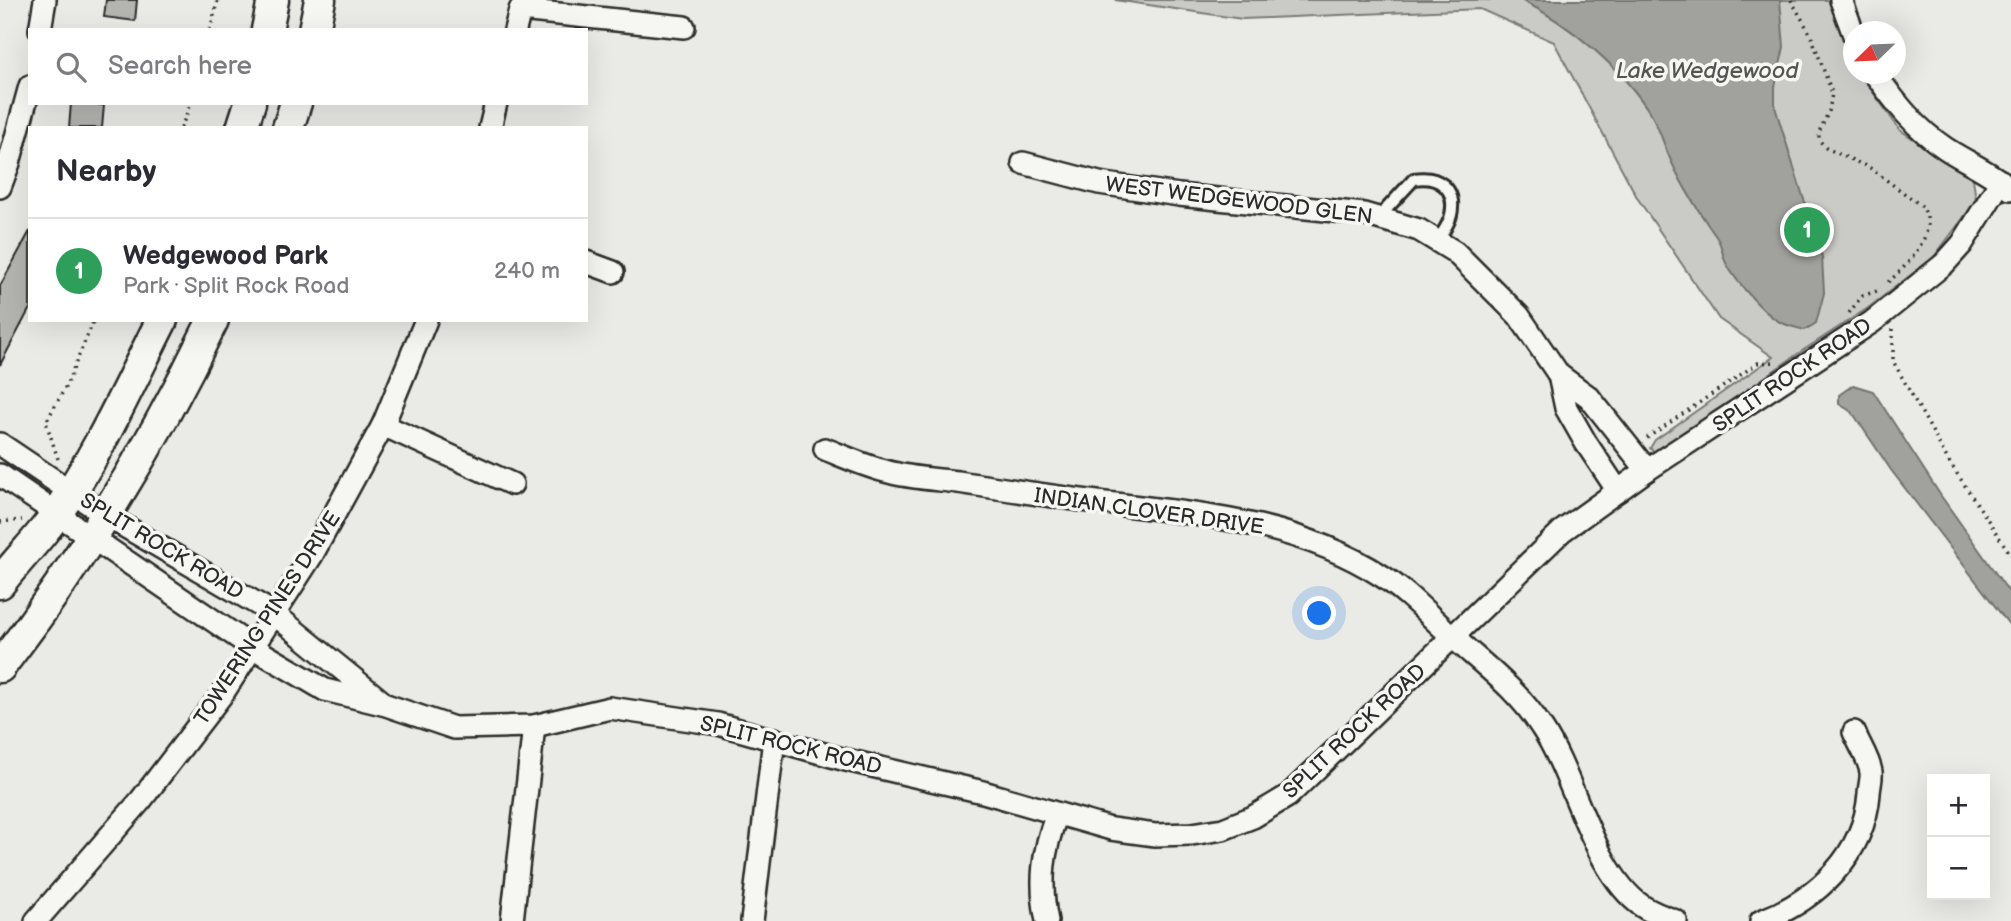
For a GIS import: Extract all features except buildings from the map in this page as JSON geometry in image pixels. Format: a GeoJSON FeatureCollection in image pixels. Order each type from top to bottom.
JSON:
{"type":"FeatureCollection","features":[{"type":"Feature","properties":{"kind":"main road"},"geometry":{"type":"LineString","coordinates":[[267,28],[273,0]]}},
{"type":"Feature","properties":{"kind":"main road"},"geometry":{"type":"LineString","coordinates":[[314,28],[320,0]]}},
{"type":"Feature","properties":{"kind":"main road"},"geometry":{"type":"LineString","coordinates":[[243,126],[249,105]]}},
{"type":"Feature","properties":{"kind":"main road"},"geometry":{"type":"LineString","coordinates":[[289,126],[295,105]]}},
{"type":"Feature","properties":{"kind":"main road"},"geometry":{"type":"LineString","coordinates":[[0,583],[54,496],[127,391],[161,322]]}},
{"type":"Feature","properties":{"kind":"main road"},"geometry":{"type":"LineString","coordinates":[[0,667],[99,528],[190,368],[212,322]]}},
{"type":"Feature","properties":{"kind":"street"},"geometry":{"type":"LineString","coordinates":[[40,28],[44,0]]}},
{"type":"Feature","properties":{"kind":"street"},"geometry":{"type":"LineString","coordinates":[[1841,0],[1848,21]]}},
{"type":"Feature","properties":{"kind":"street"},"geometry":{"type":"LineString","coordinates":[[516,28],[520,10],[684,27]]}},
{"type":"Feature","properties":{"kind":"street"},"geometry":{"type":"LineString","coordinates":[[1882,84],[1910,121],[1944,147],[2008,185]]}},
{"type":"Feature","properties":{"kind":"street"},"geometry":{"type":"LineString","coordinates":[[0,187],[28,93]]}},
{"type":"Feature","properties":{"kind":"street"},"geometry":{"type":"LineString","coordinates":[[490,126],[496,105]]}},
{"type":"Feature","properties":{"kind":"street","name":"WEST WEDGEWOOD GLEN"},"geometry":{"type":"LineString","coordinates":[[1023,163],[1099,183],[1179,195],[1379,217],[1419,230],[1438,241],[1478,273],[1519,316],[1559,375],[1589,397],[1647,470]]}},
{"type":"Feature","properties":{"kind":"street","name":"SPLIT ROCK ROAD"},"geometry":{"type":"LineString","coordinates":[[0,444],[54,496],[252,647],[325,690],[386,705],[454,728],[534,726],[610,708],[718,724],[842,759],[983,792],[1111,829],[1155,835],[1192,834],[1223,829],[1253,817],[1296,789],[1562,531],[1647,470],[1885,313],[1944,264],[2008,185]]}},
{"type":"Feature","properties":{"kind":"street"},"geometry":{"type":"LineString","coordinates":[[588,263],[613,272]]}},
{"type":"Feature","properties":{"kind":"street","name":"TOWERING PINES DRIVE"},"geometry":{"type":"LineString","coordinates":[[36,921],[141,800],[223,693],[312,555],[383,425],[425,322]]}},
{"type":"Feature","properties":{"kind":"street","name":"WEST WEDGEWOOD GLEN"},"geometry":{"type":"LineString","coordinates":[[1559,375],[1566,408],[1618,491]]}},
{"type":"Feature","properties":{"kind":"street"},"geometry":{"type":"LineString","coordinates":[[383,425],[512,484]]}},
{"type":"Feature","properties":{"kind":"street","name":"INDIAN CLOVER DRIVE"},"geometry":{"type":"LineString","coordinates":[[825,449],[885,471],[1058,497],[1221,517],[1308,538],[1356,560],[1385,577],[1417,602],[1521,700],[1542,728],[1560,761],[1604,860],[1620,883],[1641,905],[1663,919]]}},
{"type":"Feature","properties":{"kind":"street","name":"SPLIT ROCK ROAD"},"geometry":{"type":"LineString","coordinates":[[0,475],[54,496],[99,528],[273,613],[386,705]]}},
{"type":"Feature","properties":{"kind":"street"},"geometry":{"type":"LineString","coordinates":[[512,921],[534,726]]}},
{"type":"Feature","properties":{"kind":"street"},"geometry":{"type":"LineString","coordinates":[[1761,921],[1786,912],[1809,897],[1834,874],[1855,845],[1868,810],[1871,772],[1854,732]]}},
{"type":"Feature","properties":{"kind":"street"},"geometry":{"type":"LineString","coordinates":[[752,921],[774,739]]}},
{"type":"Feature","properties":{"kind":"street"},"geometry":{"type":"LineString","coordinates":[[1047,921],[1041,877],[1046,843],[1057,814]]}},
{"type":"Feature","properties":{"kind":"lane"},"geometry":{"type":"LineString","coordinates":[[1379,217],[1414,179],[1428,177],[1443,184],[1453,200],[1451,217],[1438,241]]}},
{"type":"Feature","properties":{"kind":"path"},"geometry":{"type":"LineString","coordinates":[[211,28],[218,0]]}},
{"type":"Feature","properties":{"kind":"path"},"geometry":{"type":"LineString","coordinates":[[1791,0],[1811,35],[1832,93],[1829,111],[1819,132],[1822,144],[1870,168],[1923,207],[1928,223],[1920,244],[1896,276],[1877,292],[1862,296],[1850,313],[1839,320]]}},
{"type":"Feature","properties":{"kind":"path"},"geometry":{"type":"LineString","coordinates":[[182,126],[190,105]]}},
{"type":"Feature","properties":{"kind":"path"},"geometry":{"type":"LineString","coordinates":[[1885,313],[1893,328],[1893,361],[1948,460],[2011,555]]}},
{"type":"Feature","properties":{"kind":"path"},"geometry":{"type":"LineString","coordinates":[[0,522],[25,520],[54,496],[60,465],[46,422],[66,386],[93,322]]}},
{"type":"Feature","properties":{"kind":"path"},"geometry":{"type":"LineString","coordinates":[[1631,449],[1758,363],[1785,361]]}},
{"type":"Feature","properties":{"kind":"shaded area"},"geometry":{"type":"Polygon","coordinates":[[[1115,0],[1830,0],[1843,36],[1843,84],[1867,84],[1900,130],[1973,178],[1976,201],[1933,258],[1868,308],[1664,448],[1654,452],[1650,448],[1655,440],[1773,357],[1719,319],[1638,199],[1554,42],[1480,9],[1242,19],[1115,0]]]}},
{"type":"Feature","properties":{"kind":"water","name":"Lake Wedgewood"},"geometry":{"type":"Polygon","coordinates":[[[1521,0],[1780,0],[1784,47],[1775,87],[1775,107],[1822,257],[1824,293],[1816,323],[1805,330],[1783,323],[1773,318],[1750,295],[1726,263],[1719,241],[1683,184],[1652,116],[1640,99],[1594,49],[1558,22],[1521,0]]]}},
{"type":"Feature","properties":{"kind":"water"},"geometry":{"type":"Polygon","coordinates":[[[1853,385],[1873,391],[1941,496],[2011,595],[2011,627],[1891,470],[1852,412],[1839,404],[1839,395],[1853,385]]]}},
{"type":"Feature","properties":{"kind":"place","name":"Wedgewood Park"},"geometry":{"type":"Point","coordinates":[1807,230]}}]}
